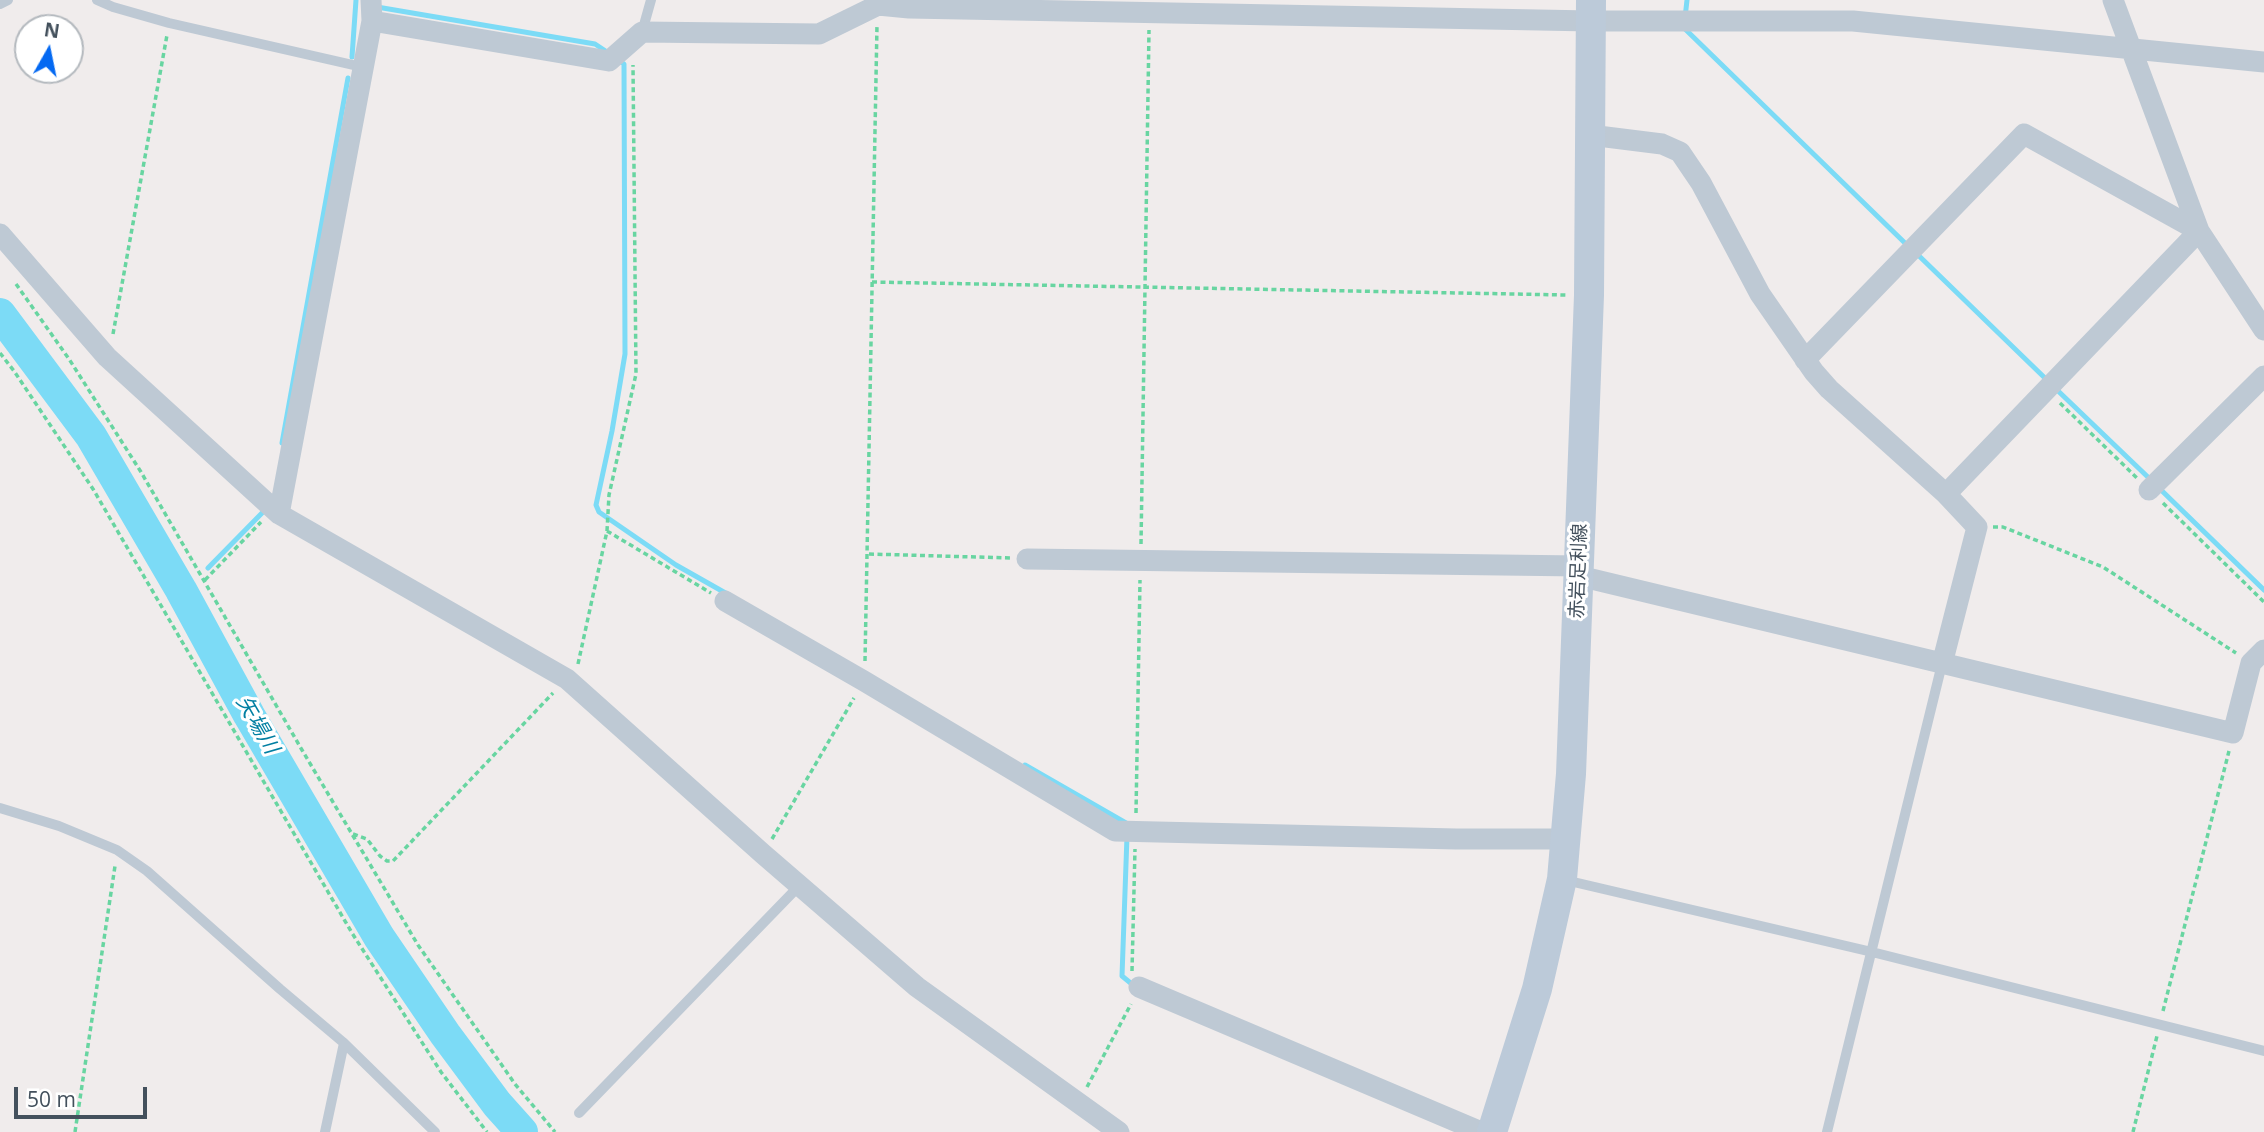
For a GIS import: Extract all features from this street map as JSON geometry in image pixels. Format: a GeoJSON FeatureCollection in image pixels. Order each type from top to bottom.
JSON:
{"type":"FeatureCollection","features":[{"type":"Feature","properties":{"kind":"main road","name":"赤岩足利線"},"geometry":{"type":"LineString","coordinates":[[1492,1132],[1537,989],[1562,879],[1570,774],[1589,295],[1591,10]]}},
{"type":"Feature","properties":{"kind":"street"},"geometry":{"type":"LineString","coordinates":[[2113,0],[2199,231],[2264,330]]}},
{"type":"Feature","properties":{"kind":"street"},"geometry":{"type":"LineString","coordinates":[[279,514],[372,10],[609,61],[637,37],[819,34],[881,3],[909,8],[1591,10],[1853,21],[2264,62]]}},
{"type":"Feature","properties":{"kind":"street"},"geometry":{"type":"LineString","coordinates":[[1805,360],[2024,134],[2199,231]]}},
{"type":"Feature","properties":{"kind":"street"},"geometry":{"type":"LineString","coordinates":[[1590,135],[1662,144],[1680,152],[1701,183],[1760,294],[1805,360],[1829,389],[1946,494],[1977,527],[1942,664]]}},
{"type":"Feature","properties":{"kind":"street"},"geometry":{"type":"LineString","coordinates":[[1946,494],[2199,231]]}},
{"type":"Feature","properties":{"kind":"street"},"geometry":{"type":"LineString","coordinates":[[1,236],[107,357],[279,514],[567,679],[763,855],[916,987],[1119,1132]]}},
{"type":"Feature","properties":{"kind":"street"},"geometry":{"type":"LineString","coordinates":[[2154,485],[2264,376]]}},
{"type":"Feature","properties":{"kind":"street"},"geometry":{"type":"LineString","coordinates":[[1027,559],[1579,571],[1942,664],[2233,733],[2257,657]]}},
{"type":"Feature","properties":{"kind":"street"},"geometry":{"type":"LineString","coordinates":[[725,601],[1115,831],[1442,839],[1565,839]]}},
{"type":"Feature","properties":{"kind":"street"},"geometry":{"type":"LineString","coordinates":[[1139,987],[1481,1132]]}},
{"type":"Feature","properties":{"kind":"lane"},"geometry":{"type":"LineString","coordinates":[[0,4],[8,0]]}},
{"type":"Feature","properties":{"kind":"lane"},"geometry":{"type":"LineString","coordinates":[[97,0],[169,23],[362,67]]}},
{"type":"Feature","properties":{"kind":"lane"},"geometry":{"type":"LineString","coordinates":[[637,37],[651,0]]}},
{"type":"Feature","properties":{"kind":"lane"},"geometry":{"type":"LineString","coordinates":[[1827,1132],[1942,664]]}},
{"type":"Feature","properties":{"kind":"lane"},"geometry":{"type":"LineString","coordinates":[[0,808],[60,826],[117,850],[147,871],[344,1043],[435,1132]]}},
{"type":"Feature","properties":{"kind":"lane"},"geometry":{"type":"LineString","coordinates":[[1562,879],[1872,952],[2264,1051]]}},
{"type":"Feature","properties":{"kind":"lane"},"geometry":{"type":"LineString","coordinates":[[579,1113],[799,886]]}},
{"type":"Feature","properties":{"kind":"lane"},"geometry":{"type":"LineString","coordinates":[[325,1132],[344,1043]]}},
{"type":"Feature","properties":{"kind":"path"},"geometry":{"type":"LineString","coordinates":[[763,855],[864,681],[881,3]]}},
{"type":"Feature","properties":{"kind":"path"},"geometry":{"type":"LineString","coordinates":[[107,357],[169,23]]}},
{"type":"Feature","properties":{"kind":"path"},"geometry":{"type":"LineString","coordinates":[[352,834],[367,839],[387,861],[393,860],[578,668],[607,531],[609,495],[636,374],[637,37]]}},
{"type":"Feature","properties":{"kind":"path"},"geometry":{"type":"LineString","coordinates":[[14,281],[108,418],[418,944],[472,1025],[522,1093],[555,1132]]}},
{"type":"Feature","properties":{"kind":"path"},"geometry":{"type":"LineString","coordinates":[[872,282],[1589,295]]}},
{"type":"Feature","properties":{"kind":"path"},"geometry":{"type":"LineString","coordinates":[[0,353],[93,489],[352,933],[441,1072],[487,1132]]}},
{"type":"Feature","properties":{"kind":"path"},"geometry":{"type":"LineString","coordinates":[[205,580],[264,518],[279,514]]}},
{"type":"Feature","properties":{"kind":"path"},"geometry":{"type":"LineString","coordinates":[[1977,527],[2003,527],[2103,567],[2257,657]]}},
{"type":"Feature","properties":{"kind":"path"},"geometry":{"type":"LineString","coordinates":[[607,531],[725,601]]}},
{"type":"Feature","properties":{"kind":"path"},"geometry":{"type":"LineString","coordinates":[[869,554],[1027,559]]}},
{"type":"Feature","properties":{"kind":"path"},"geometry":{"type":"LineString","coordinates":[[2133,1132],[2233,733]]}},
{"type":"Feature","properties":{"kind":"path"},"geometry":{"type":"LineString","coordinates":[[75,1132],[117,850]]}},
{"type":"Feature","properties":{"kind":"waterway"},"geometry":{"type":"LineString","coordinates":[[352,57],[356,0]]}},
{"type":"Feature","properties":{"kind":"waterway"},"geometry":{"type":"LineString","coordinates":[[1685,18],[1687,0]]}},
{"type":"Feature","properties":{"kind":"waterway"},"geometry":{"type":"LineString","coordinates":[[377,7],[595,44],[607,52]]}},
{"type":"Feature","properties":{"kind":"waterway"},"geometry":{"type":"LineString","coordinates":[[1684,28],[1907,245]]}},
{"type":"Feature","properties":{"kind":"waterway"},"geometry":{"type":"LineString","coordinates":[[618,60],[624,64],[625,354],[596,505],[599,512],[676,565],[729,595]]}},
{"type":"Feature","properties":{"kind":"waterway"},"geometry":{"type":"LineString","coordinates":[[282,443],[348,78]]}},
{"type":"Feature","properties":{"kind":"waterway"},"geometry":{"type":"LineString","coordinates":[[1915,252],[2048,381]]}},
{"type":"Feature","properties":{"kind":"waterway","name":"矢場川"},"geometry":{"type":"LineString","coordinates":[[0,314],[91,436],[379,937],[445,1034],[497,1104],[522,1132]]}},
{"type":"Feature","properties":{"kind":"waterway"},"geometry":{"type":"LineString","coordinates":[[2055,388],[2152,481]]}},
{"type":"Feature","properties":{"kind":"waterway"},"geometry":{"type":"LineString","coordinates":[[2159,488],[2264,590]]}},
{"type":"Feature","properties":{"kind":"waterway"},"geometry":{"type":"LineString","coordinates":[[208,568],[263,512]]}},
{"type":"Feature","properties":{"kind":"waterway"},"geometry":{"type":"LineString","coordinates":[[1025,765],[1126,823]]}},
{"type":"Feature","properties":{"kind":"waterway"},"geometry":{"type":"LineString","coordinates":[[1127,836],[1122,976],[1133,985]]}}]}
